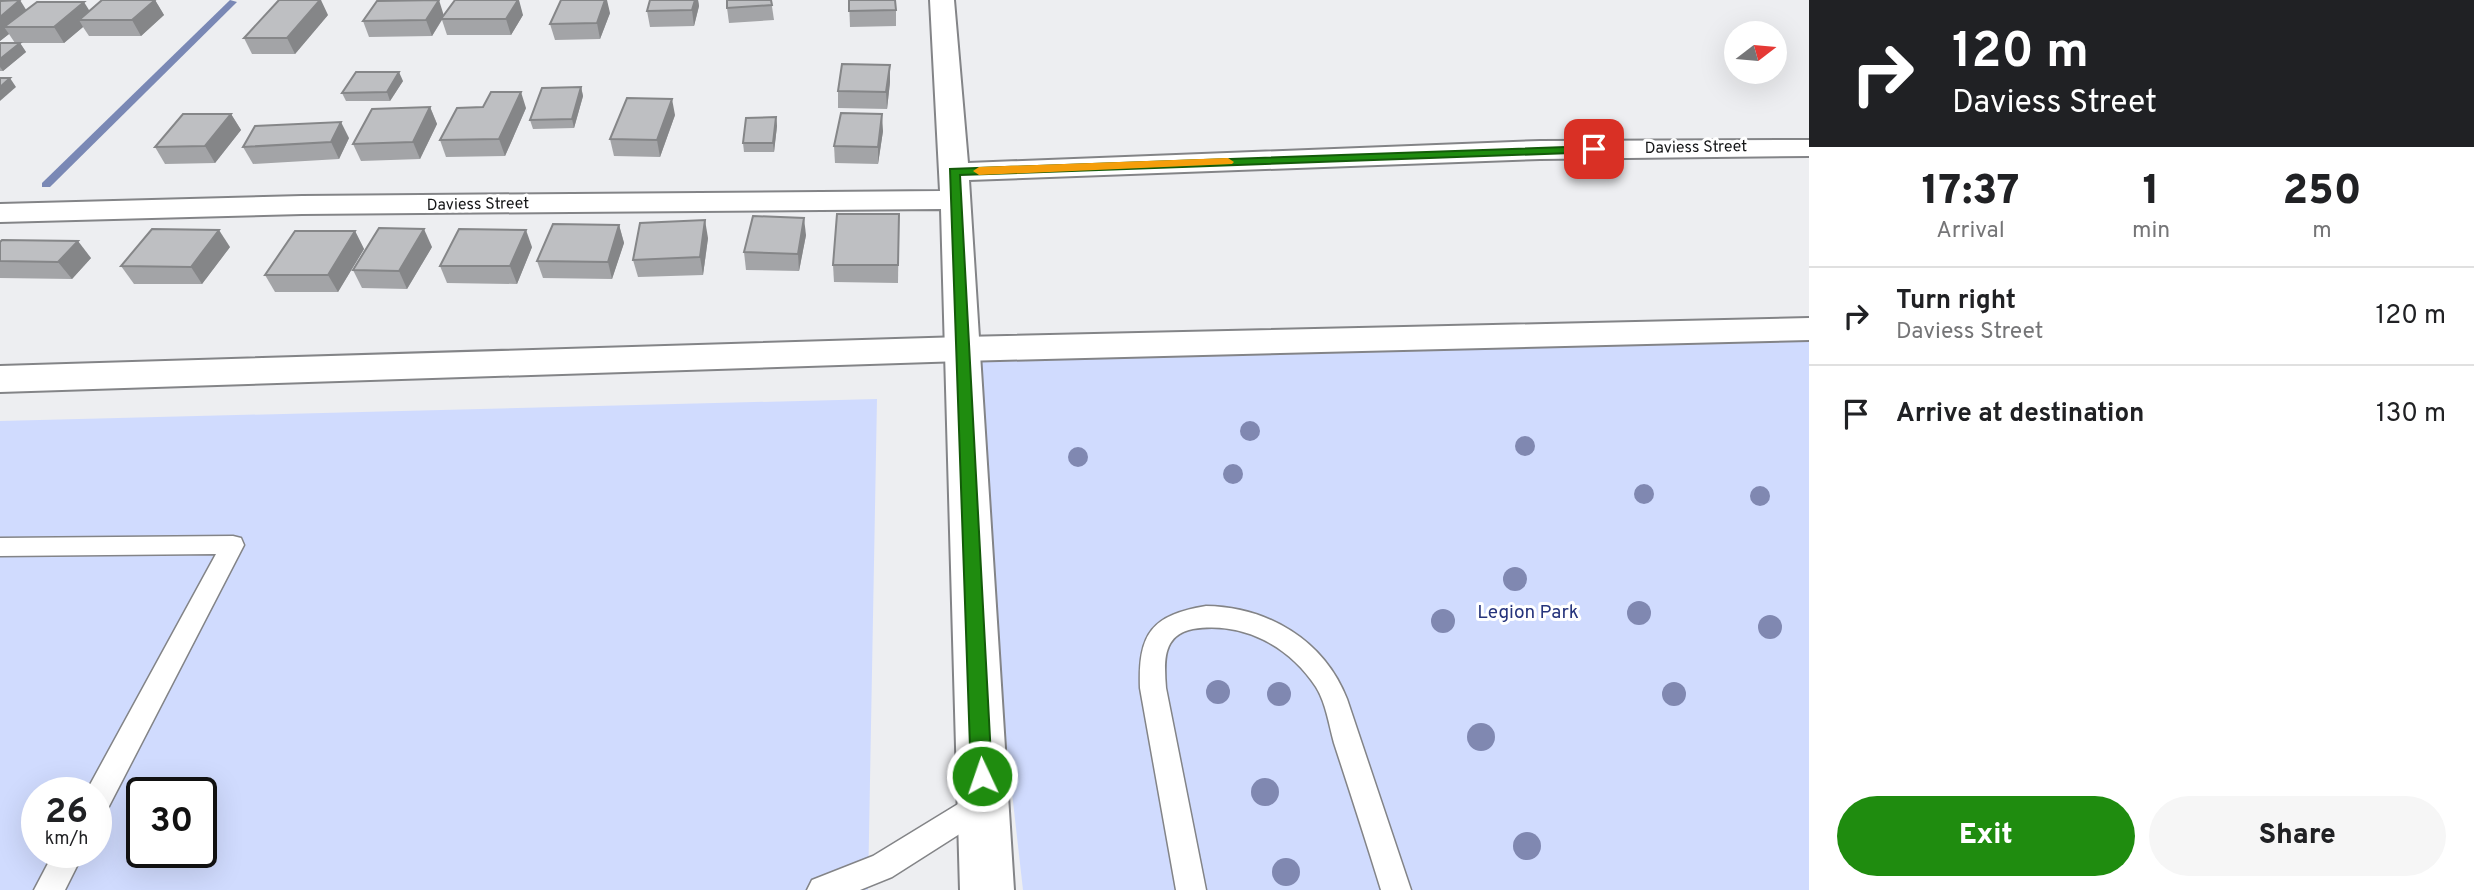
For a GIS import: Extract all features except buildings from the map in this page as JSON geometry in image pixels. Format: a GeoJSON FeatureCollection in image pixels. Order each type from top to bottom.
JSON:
{"type":"FeatureCollection","features":[{"type":"Feature","properties":{"kind":"street"},"geometry":{"type":"LineString","coordinates":[[942,0],[955,186],[987,890]]}},
{"type":"Feature","properties":{"kind":"street","name":"Daviess Street"},"geometry":{"type":"LineString","coordinates":[[0,213],[302,205],[382,206],[955,186],[1540,150],[1809,148]]}},
{"type":"Feature","properties":{"kind":"street"},"geometry":{"type":"LineString","coordinates":[[0,379],[962,349],[1809,329]]}},
{"type":"Feature","properties":{"kind":"lane"},"geometry":{"type":"LineString","coordinates":[[0,547],[233,545],[109,777]]}},
{"type":"Feature","properties":{"kind":"lane"},"geometry":{"type":"LineString","coordinates":[[1191,890],[1153,688],[1151,656],[1161,631],[1176,623],[1194,618],[1228,617],[1251,621],[1304,651],[1326,681],[1396,890]]}},
{"type":"Feature","properties":{"kind":"lane"},"geometry":{"type":"LineString","coordinates":[[822,890],[882,867],[983,803]]}},
{"type":"Feature","properties":{"kind":"lane"},"geometry":{"type":"LineString","coordinates":[[50,890],[61,868]]}},
{"type":"Feature","properties":{"kind":"green space","name":"Legion Park"},"geometry":{"type":"Polygon","coordinates":[[[1809,329],[1809,890],[1023,890],[962,349],[1809,329]]]}},
{"type":"Feature","properties":{"kind":"green space"},"geometry":{"type":"Polygon","coordinates":[[[877,399],[868,890],[0,890],[0,421],[877,399]]]}},
{"type":"Feature","properties":{"kind":"waterway"},"geometry":{"type":"LineString","coordinates":[[46,185],[233,2]]}},
{"type":"Feature","properties":{"kind":"slow traffic"},"geometry":{"type":"LineString","coordinates":[[979,171],[1228,162]]}},
{"type":"Feature","properties":{"kind":"route"},"geometry":{"type":"LineString","coordinates":[[982,776],[954,172],[1594,149]]}}]}
